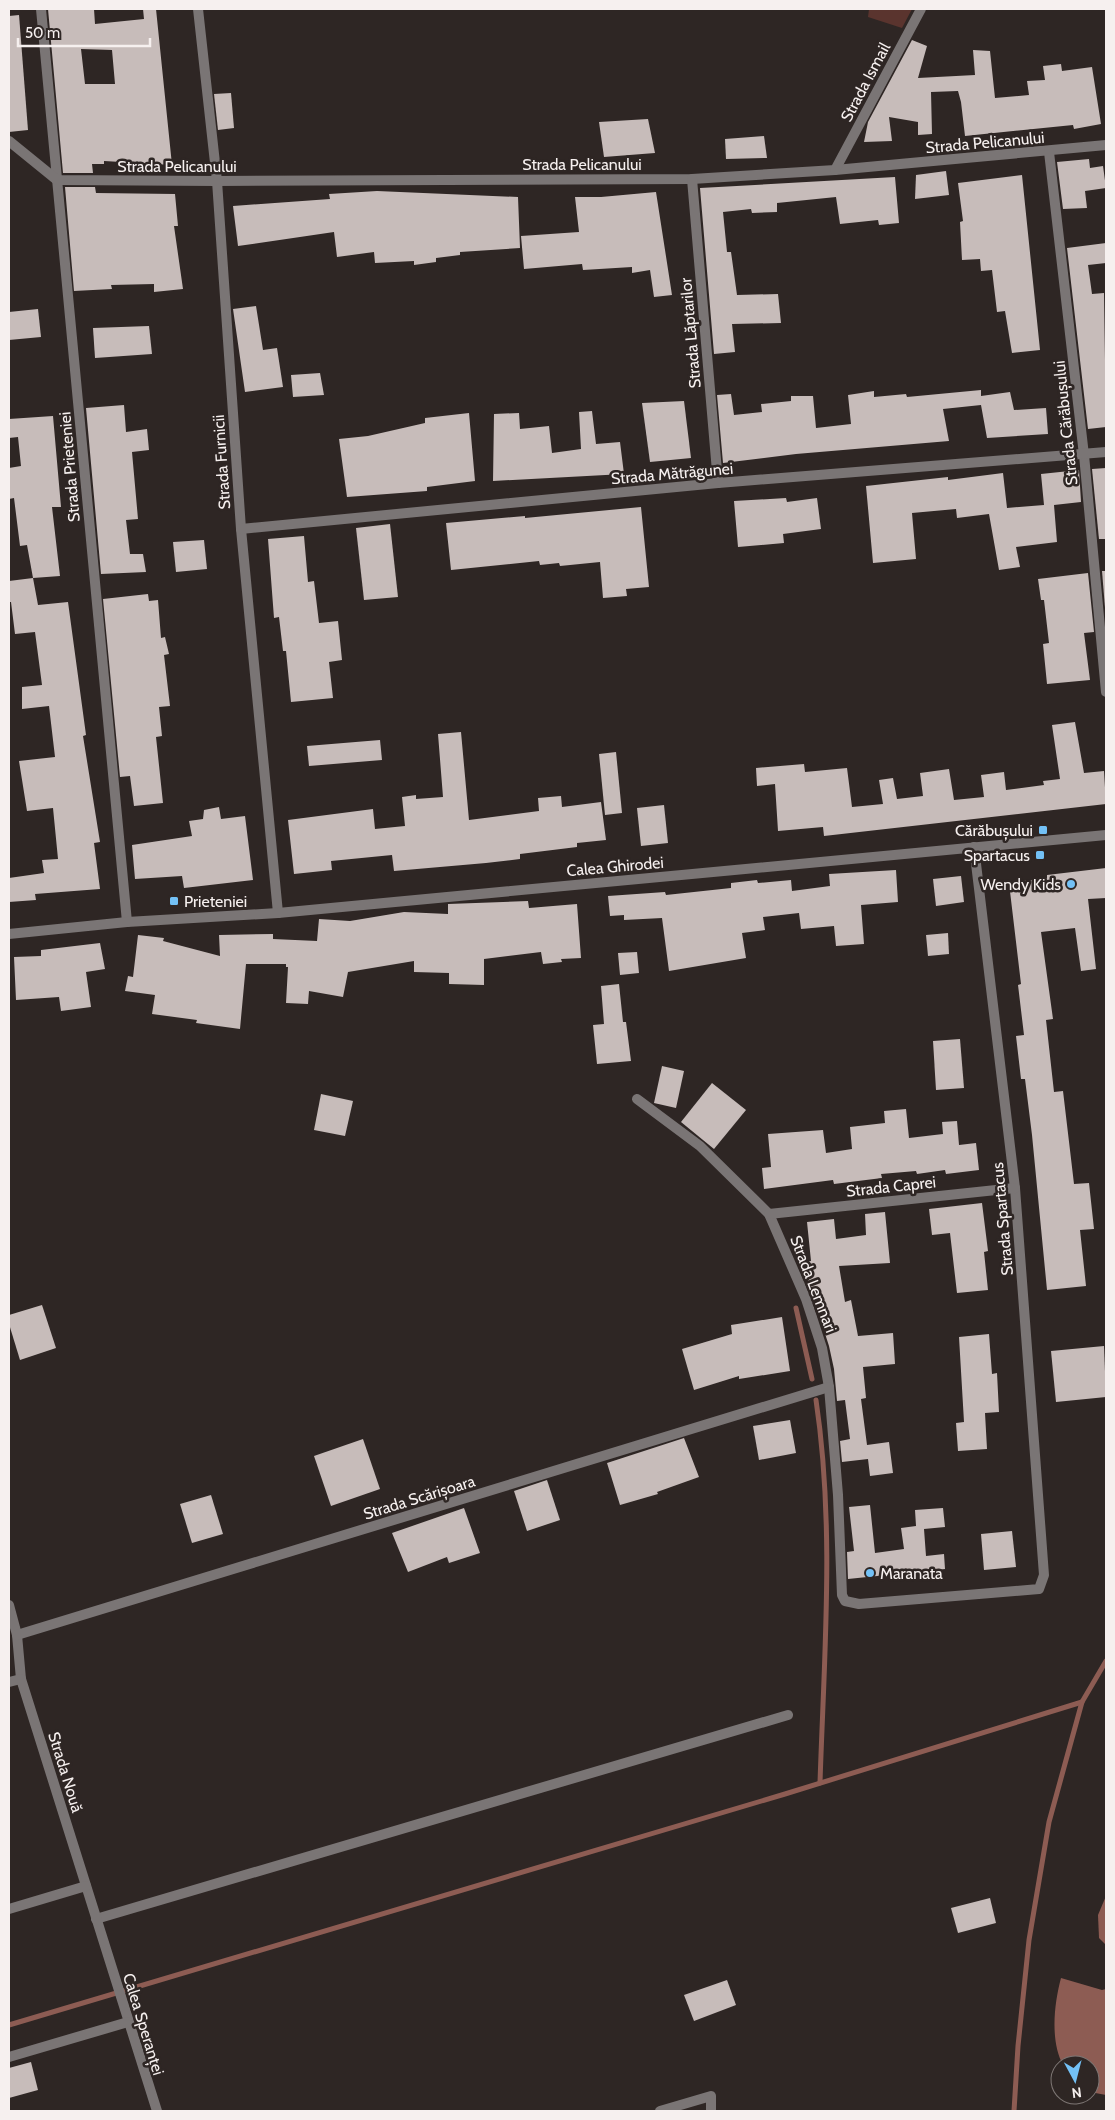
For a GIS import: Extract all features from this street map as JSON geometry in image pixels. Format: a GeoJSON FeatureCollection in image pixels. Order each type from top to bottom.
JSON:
{"type":"FeatureCollection","features":[{"type":"Feature","properties":{"kind":"street","name":"Strada Prieteniei"},"geometry":{"type":"LineString","coordinates":[[41,9],[127,922]]}},
{"type":"Feature","properties":{"kind":"street","name":"Strada Furnicii"},"geometry":{"type":"LineString","coordinates":[[198,9],[217,181],[241,529],[278,912]]}},
{"type":"Feature","properties":{"kind":"street","name":"Strada Ismail"},"geometry":{"type":"LineString","coordinates":[[835,170],[921,9]]}},
{"type":"Feature","properties":{"kind":"street"},"geometry":{"type":"LineString","coordinates":[[9,141],[57,180]]}},
{"type":"Feature","properties":{"kind":"street","name":"Strada Pelicanului"},"geometry":{"type":"LineString","coordinates":[[57,180],[692,179],[835,170],[1049,152],[1106,145]]}},
{"type":"Feature","properties":{"kind":"street","name":"Strada Cărăbușului"},"geometry":{"type":"LineString","coordinates":[[1049,152],[1084,454],[1106,692]]}},
{"type":"Feature","properties":{"kind":"street","name":"Strada Lăptarilor"},"geometry":{"type":"LineString","coordinates":[[692,179],[718,483]]}},
{"type":"Feature","properties":{"kind":"street","name":"Strada Mătrăgunei"},"geometry":{"type":"LineString","coordinates":[[241,529],[718,483],[1106,452]]}},
{"type":"Feature","properties":{"kind":"street","name":"Calea Ghirodei"},"geometry":{"type":"LineString","coordinates":[[9,934],[127,922],[278,912],[1106,834]]}},
{"type":"Feature","properties":{"kind":"street","name":"Strada Spartacus"},"geometry":{"type":"LineString","coordinates":[[845,1601],[859,1604],[1039,1589],[1044,1575],[1015,1188],[974,847]]}},
{"type":"Feature","properties":{"kind":"street","name":"Strada Lemnari"},"geometry":{"type":"LineString","coordinates":[[637,1098],[700,1146],[769,1214],[806,1299],[822,1348],[829,1387],[838,1495],[841,1586],[845,1601]]}},
{"type":"Feature","properties":{"kind":"street","name":"Strada Caprei"},"geometry":{"type":"LineString","coordinates":[[769,1214],[1015,1188]]}},
{"type":"Feature","properties":{"kind":"street","name":"Strada Scărișoara"},"geometry":{"type":"LineString","coordinates":[[17,1636],[829,1387]]}},
{"type":"Feature","properties":{"kind":"street","name":"Strada Nouă"},"geometry":{"type":"LineString","coordinates":[[9,1605],[17,1636],[21,1678],[104,1946]]}},
{"type":"Feature","properties":{"kind":"street"},"geometry":{"type":"LineString","coordinates":[[9,1682],[21,1678]]}},
{"type":"Feature","properties":{"kind":"street"},"geometry":{"type":"LineString","coordinates":[[96,1919],[788,1715]]}},
{"type":"Feature","properties":{"kind":"street"},"geometry":{"type":"LineString","coordinates":[[9,1909],[86,1886]]}},
{"type":"Feature","properties":{"kind":"street","name":"Calea Speranței"},"geometry":{"type":"LineString","coordinates":[[104,1946],[157,2111]]}},
{"type":"Feature","properties":{"kind":"street"},"geometry":{"type":"LineString","coordinates":[[9,2057],[128,2022]]}},
{"type":"Feature","properties":{"kind":"street"},"geometry":{"type":"LineString","coordinates":[[660,2111],[711,2096],[711,2111]]}},
{"type":"Feature","properties":{"kind":"shaded area"},"geometry":{"type":"Polygon","coordinates":[[[869,9],[912,9],[902,28],[868,17],[869,9]]]}},
{"type":"Feature","properties":{"kind":"shaded area"},"geometry":{"type":"Polygon","coordinates":[[[1106,1896],[1106,1945],[1099,1938],[1098,1915],[1106,1896]]]}},
{"type":"Feature","properties":{"kind":"shaded area"},"geometry":{"type":"Polygon","coordinates":[[[1061,1978],[1102,1990],[1106,1989],[1106,2095],[1100,2094],[1100,2055],[1059,2055],[1054,2022],[1061,1978]]]}},
{"type":"Feature","properties":{"kind":"building"},"geometry":{"type":"Polygon","coordinates":[[[48,9],[94,9],[95,24],[144,19],[143,9],[156,9],[172,165],[104,161],[104,164],[92,164],[93,173],[63,173],[48,9]],[[81,49],[85,84],[115,84],[112,50],[81,49]]]}},
{"type":"Feature","properties":{"kind":"building"},"geometry":{"type":"Polygon","coordinates":[[[19,15],[28,130],[9,132],[9,16],[19,15]]]}},
{"type":"Feature","properties":{"kind":"building"},"geometry":{"type":"Polygon","coordinates":[[[912,40],[927,46],[918,78],[975,75],[973,50],[990,51],[995,98],[1029,95],[1027,81],[1045,80],[1043,66],[1061,64],[1062,71],[1092,67],[1101,124],[1074,129],[1073,125],[965,136],[958,91],[931,92],[932,134],[918,135],[918,122],[889,117],[892,141],[864,142],[868,122],[912,40]]]}},
{"type":"Feature","properties":{"kind":"building"},"geometry":{"type":"Polygon","coordinates":[[[231,93],[234,128],[218,130],[214,94],[231,93]]]}},
{"type":"Feature","properties":{"kind":"building"},"geometry":{"type":"Polygon","coordinates":[[[648,119],[655,153],[604,157],[599,122],[648,119]]]}},
{"type":"Feature","properties":{"kind":"building"},"geometry":{"type":"Polygon","coordinates":[[[764,136],[767,158],[726,159],[725,139],[764,136]]]}},
{"type":"Feature","properties":{"kind":"building"},"geometry":{"type":"Polygon","coordinates":[[[1089,159],[1090,168],[1103,166],[1106,188],[1085,191],[1087,208],[1063,209],[1057,162],[1089,159]]]}},
{"type":"Feature","properties":{"kind":"building"},"geometry":{"type":"Polygon","coordinates":[[[946,171],[949,195],[915,199],[916,175],[946,171]]]}},
{"type":"Feature","properties":{"kind":"building"},"geometry":{"type":"Polygon","coordinates":[[[1022,175],[1040,350],[1012,353],[1005,311],[997,312],[992,270],[981,271],[980,259],[962,260],[960,222],[963,221],[958,183],[1022,175]]]}},
{"type":"Feature","properties":{"kind":"building"},"geometry":{"type":"Polygon","coordinates":[[[895,177],[899,223],[879,225],[878,220],[840,224],[836,197],[777,203],[777,212],[752,213],[751,209],[723,212],[727,252],[731,252],[737,295],[778,294],[781,323],[732,324],[735,352],[714,354],[700,188],[895,177]]]}},
{"type":"Feature","properties":{"kind":"building"},"geometry":{"type":"Polygon","coordinates":[[[65,187],[95,187],[96,193],[175,194],[178,226],[174,226],[183,289],[154,292],[154,284],[111,285],[112,289],[74,291],[65,187]]]}},
{"type":"Feature","properties":{"kind":"building"},"geometry":{"type":"Polygon","coordinates":[[[377,191],[518,197],[520,248],[460,252],[460,255],[436,258],[436,262],[414,265],[414,261],[375,263],[374,252],[337,257],[334,232],[238,246],[233,206],[330,199],[329,194],[377,191]]]}},
{"type":"Feature","properties":{"kind":"building"},"geometry":{"type":"Polygon","coordinates":[[[656,192],[672,295],[654,297],[650,270],[632,273],[632,267],[583,270],[582,264],[524,269],[521,236],[579,232],[575,197],[601,197],[656,192]]]}},
{"type":"Feature","properties":{"kind":"building"},"geometry":{"type":"Polygon","coordinates":[[[1106,243],[1106,263],[1088,265],[1092,294],[1104,293],[1106,427],[1088,429],[1067,248],[1106,243]]]}},
{"type":"Feature","properties":{"kind":"building"},"geometry":{"type":"Polygon","coordinates":[[[256,306],[263,350],[277,348],[283,387],[245,392],[233,309],[256,306]]]}},
{"type":"Feature","properties":{"kind":"building"},"geometry":{"type":"Polygon","coordinates":[[[38,309],[41,337],[9,340],[9,312],[38,309]]]}},
{"type":"Feature","properties":{"kind":"building"},"geometry":{"type":"Polygon","coordinates":[[[149,326],[152,354],[95,358],[93,328],[149,326]]]}},
{"type":"Feature","properties":{"kind":"building"},"geometry":{"type":"Polygon","coordinates":[[[320,373],[324,395],[293,397],[291,375],[320,373]]]}},
{"type":"Feature","properties":{"kind":"building"},"geometry":{"type":"Polygon","coordinates":[[[981,390],[981,396],[1010,392],[1014,410],[1046,408],[1048,434],[987,438],[981,405],[943,409],[949,441],[796,454],[723,463],[717,395],[731,394],[734,415],[762,412],[761,404],[791,401],[791,396],[813,396],[816,428],[851,424],[848,395],[874,391],[874,397],[906,394],[907,397],[981,390]]]}},
{"type":"Feature","properties":{"kind":"building"},"geometry":{"type":"Polygon","coordinates":[[[684,401],[691,458],[650,462],[642,403],[684,401]]]}},
{"type":"Feature","properties":{"kind":"building"},"geometry":{"type":"Polygon","coordinates":[[[124,405],[126,432],[147,429],[149,450],[132,452],[138,519],[126,520],[130,554],[143,554],[146,572],[101,574],[86,408],[124,405]]]}},
{"type":"Feature","properties":{"kind":"building"},"geometry":{"type":"Polygon","coordinates":[[[592,411],[596,444],[620,442],[624,474],[493,481],[494,414],[519,413],[520,429],[549,426],[552,453],[581,449],[579,412],[592,411]]]}},
{"type":"Feature","properties":{"kind":"building"},"geometry":{"type":"Polygon","coordinates":[[[469,413],[475,481],[427,487],[427,491],[347,497],[339,439],[368,436],[425,423],[425,418],[469,413]]]}},
{"type":"Feature","properties":{"kind":"building"},"geometry":{"type":"Polygon","coordinates":[[[53,416],[61,507],[52,507],[60,576],[33,578],[27,545],[20,546],[14,498],[9,499],[9,468],[21,466],[18,437],[9,438],[9,419],[53,416]]]}},
{"type":"Feature","properties":{"kind":"building"},"geometry":{"type":"Polygon","coordinates":[[[1106,468],[1106,539],[1099,539],[1092,469],[1106,468]]]}},
{"type":"Feature","properties":{"kind":"building"},"geometry":{"type":"Polygon","coordinates":[[[1079,470],[1081,502],[1054,505],[1057,542],[1016,547],[1020,567],[999,570],[989,514],[957,518],[956,509],[912,513],[916,559],[873,563],[866,486],[948,477],[948,480],[1003,473],[1007,508],[1044,505],[1041,474],[1079,470]]]}},
{"type":"Feature","properties":{"kind":"building"},"geometry":{"type":"Polygon","coordinates":[[[786,498],[787,502],[817,498],[821,529],[783,534],[784,543],[738,547],[734,501],[786,498]]]}},
{"type":"Feature","properties":{"kind":"building"},"geometry":{"type":"Polygon","coordinates":[[[641,507],[649,587],[626,589],[627,596],[603,598],[600,562],[560,566],[559,563],[540,565],[539,561],[451,570],[446,523],[641,507]]]}},
{"type":"Feature","properties":{"kind":"building"},"geometry":{"type":"Polygon","coordinates":[[[390,524],[398,597],[364,600],[356,528],[390,524]]]}},
{"type":"Feature","properties":{"kind":"building"},"geometry":{"type":"Polygon","coordinates":[[[304,536],[308,582],[314,581],[319,623],[338,621],[342,660],[329,662],[333,698],[291,702],[286,651],[283,651],[279,617],[274,618],[268,539],[304,536]]]}},
{"type":"Feature","properties":{"kind":"building"},"geometry":{"type":"Polygon","coordinates":[[[204,540],[207,569],[176,572],[173,542],[204,540]]]}},
{"type":"Feature","properties":{"kind":"building"},"geometry":{"type":"Polygon","coordinates":[[[1102,571],[1106,571],[1106,620],[1102,571]]]}},
{"type":"Feature","properties":{"kind":"building"},"geometry":{"type":"Polygon","coordinates":[[[1088,573],[1094,632],[1084,633],[1090,680],[1047,684],[1043,644],[1049,643],[1044,600],[1041,600],[1038,579],[1088,573]]]}},
{"type":"Feature","properties":{"kind":"building"},"geometry":{"type":"Polygon","coordinates":[[[33,578],[38,605],[68,602],[86,735],[83,736],[100,842],[94,843],[100,889],[35,894],[36,900],[9,902],[9,878],[44,873],[42,860],[58,859],[53,808],[27,811],[19,761],[55,757],[49,706],[22,709],[22,687],[42,685],[35,632],[15,634],[11,602],[9,602],[9,581],[33,578]]]}},
{"type":"Feature","properties":{"kind":"building"},"geometry":{"type":"Polygon","coordinates":[[[148,594],[149,601],[158,600],[161,638],[165,637],[169,654],[164,655],[170,706],[159,707],[162,736],[156,737],[163,803],[134,806],[130,776],[120,777],[103,599],[148,594]]]}},
{"type":"Feature","properties":{"kind":"building"},"geometry":{"type":"Polygon","coordinates":[[[1075,722],[1084,773],[1104,771],[1106,804],[824,836],[823,827],[778,831],[775,784],[757,786],[756,768],[804,764],[805,772],[847,768],[852,807],[883,804],[879,780],[893,778],[897,799],[923,796],[920,773],[949,769],[954,800],[984,797],[981,775],[1004,772],[1006,790],[1044,785],[1043,781],[1060,779],[1052,725],[1075,722]]]}},
{"type":"Feature","properties":{"kind":"building"},"geometry":{"type":"Polygon","coordinates":[[[461,732],[469,820],[539,811],[538,798],[561,796],[562,807],[601,802],[606,840],[577,843],[577,847],[520,854],[520,859],[486,863],[394,871],[392,855],[331,861],[332,870],[294,874],[288,820],[373,809],[375,829],[405,826],[402,797],[416,795],[416,799],[443,797],[438,734],[461,732]]]}},
{"type":"Feature","properties":{"kind":"building"},"geometry":{"type":"Polygon","coordinates":[[[380,740],[382,760],[309,766],[307,746],[380,740]]]}},
{"type":"Feature","properties":{"kind":"building"},"geometry":{"type":"Polygon","coordinates":[[[616,752],[622,813],[605,815],[599,754],[616,752]]]}},
{"type":"Feature","properties":{"kind":"building"},"geometry":{"type":"Polygon","coordinates":[[[664,805],[668,843],[641,846],[637,808],[664,805]]]}},
{"type":"Feature","properties":{"kind":"building"},"geometry":{"type":"Polygon","coordinates":[[[219,807],[221,819],[245,816],[253,880],[184,888],[182,876],[135,879],[132,845],[192,836],[189,821],[203,819],[204,810],[219,807]]]}},
{"type":"Feature","properties":{"kind":"building"},"geometry":{"type":"Polygon","coordinates":[[[1106,868],[1106,898],[1088,899],[1096,969],[1081,971],[1075,928],[1041,932],[1053,1019],[1046,1020],[1054,1092],[1063,1091],[1074,1184],[1089,1183],[1094,1229],[1080,1230],[1086,1286],[1047,1290],[1032,1135],[1025,1079],[1021,1079],[1016,1036],[1024,1035],[1018,985],[1021,984],[1009,883],[1047,878],[1047,875],[1106,868]]]}},
{"type":"Feature","properties":{"kind":"building"},"geometry":{"type":"Polygon","coordinates":[[[896,870],[898,902],[861,905],[864,944],[836,946],[834,926],[801,929],[799,913],[763,917],[765,930],[742,933],[746,958],[669,971],[662,918],[624,920],[624,915],[610,916],[608,896],[665,892],[666,895],[731,888],[731,883],[757,880],[758,883],[791,880],[792,891],[830,886],[829,874],[896,870]]]}},
{"type":"Feature","properties":{"kind":"building"},"geometry":{"type":"Polygon","coordinates":[[[961,876],[964,902],[936,906],[933,879],[961,876]]]}},
{"type":"Feature","properties":{"kind":"building"},"geometry":{"type":"Polygon","coordinates":[[[528,901],[529,908],[577,904],[581,958],[561,959],[562,962],[543,964],[541,952],[484,959],[484,985],[449,984],[449,973],[414,972],[414,961],[348,972],[343,997],[309,991],[308,1004],[286,1003],[288,967],[286,967],[286,964],[246,964],[240,1029],[196,1023],[197,1020],[152,1014],[155,995],[125,991],[128,976],[133,977],[138,935],[164,938],[163,941],[220,956],[219,935],[273,934],[273,939],[317,941],[319,919],[350,921],[404,912],[448,914],[448,904],[528,901]]]}},
{"type":"Feature","properties":{"kind":"building"},"geometry":{"type":"Polygon","coordinates":[[[948,933],[949,954],[928,956],[926,935],[948,933]]]}},
{"type":"Feature","properties":{"kind":"building"},"geometry":{"type":"Polygon","coordinates":[[[100,943],[105,969],[86,972],[91,1007],[61,1011],[59,997],[16,1000],[14,957],[41,956],[41,950],[100,943]]]}},
{"type":"Feature","properties":{"kind":"building"},"geometry":{"type":"Polygon","coordinates":[[[637,952],[639,973],[620,975],[618,953],[637,952]]]}},
{"type":"Feature","properties":{"kind":"building"},"geometry":{"type":"Polygon","coordinates":[[[619,984],[623,1022],[626,1022],[631,1061],[597,1064],[593,1025],[604,1024],[601,986],[619,984]]]}},
{"type":"Feature","properties":{"kind":"building"},"geometry":{"type":"Polygon","coordinates":[[[960,1039],[964,1088],[936,1090],[933,1041],[960,1039]]]}},
{"type":"Feature","properties":{"kind":"building"},"geometry":{"type":"Polygon","coordinates":[[[662,1066],[684,1071],[676,1108],[654,1103],[662,1066]]]}},
{"type":"Feature","properties":{"kind":"building"},"geometry":{"type":"Polygon","coordinates":[[[712,1083],[746,1110],[714,1149],[681,1122],[712,1083]]]}},
{"type":"Feature","properties":{"kind":"building"},"geometry":{"type":"Polygon","coordinates":[[[321,1094],[353,1101],[345,1136],[314,1130],[321,1094]]]}},
{"type":"Feature","properties":{"kind":"building"},"geometry":{"type":"Polygon","coordinates":[[[906,1109],[909,1138],[943,1134],[942,1122],[957,1121],[959,1145],[976,1143],[979,1170],[946,1174],[945,1170],[917,1174],[916,1171],[881,1174],[882,1178],[834,1184],[833,1180],[764,1189],[762,1168],[771,1167],[768,1134],[823,1130],[826,1153],[852,1149],[850,1127],[885,1123],[884,1111],[906,1109]]]}},
{"type":"Feature","properties":{"kind":"building"},"geometry":{"type":"Polygon","coordinates":[[[982,1203],[988,1251],[984,1252],[988,1290],[957,1293],[950,1233],[932,1235],[929,1209],[982,1203]]]}},
{"type":"Feature","properties":{"kind":"building"},"geometry":{"type":"Polygon","coordinates":[[[885,1212],[890,1263],[839,1266],[845,1302],[851,1300],[858,1336],[893,1333],[895,1364],[863,1367],[866,1398],[861,1399],[867,1445],[889,1442],[893,1473],[870,1476],[868,1459],[842,1462],[840,1441],[850,1439],[845,1400],[837,1401],[834,1369],[829,1346],[800,1263],[811,1261],[807,1222],[834,1219],[836,1239],[866,1235],[865,1214],[885,1212]]]}},
{"type":"Feature","properties":{"kind":"building"},"geometry":{"type":"Polygon","coordinates":[[[42,1305],[56,1348],[20,1360],[9,1324],[9,1315],[42,1305]]]}},
{"type":"Feature","properties":{"kind":"building"},"geometry":{"type":"Polygon","coordinates":[[[782,1317],[790,1371],[739,1379],[739,1376],[694,1390],[682,1349],[732,1334],[731,1325],[782,1317]]]}},
{"type":"Feature","properties":{"kind":"building"},"geometry":{"type":"Polygon","coordinates":[[[989,1334],[992,1374],[997,1373],[999,1412],[985,1413],[987,1449],[958,1451],[956,1423],[964,1422],[959,1337],[989,1334]]]}},
{"type":"Feature","properties":{"kind":"building"},"geometry":{"type":"Polygon","coordinates":[[[1104,1346],[1106,1397],[1056,1402],[1051,1351],[1104,1346]]]}},
{"type":"Feature","properties":{"kind":"building"},"geometry":{"type":"Polygon","coordinates":[[[790,1420],[796,1453],[759,1460],[753,1426],[790,1420]]]}},
{"type":"Feature","properties":{"kind":"building"},"geometry":{"type":"Polygon","coordinates":[[[684,1438],[699,1477],[657,1492],[658,1494],[620,1505],[607,1463],[684,1438]]]}},
{"type":"Feature","properties":{"kind":"building"},"geometry":{"type":"Polygon","coordinates":[[[363,1439],[380,1489],[331,1506],[314,1456],[363,1439]]]}},
{"type":"Feature","properties":{"kind":"building"},"geometry":{"type":"Polygon","coordinates":[[[547,1480],[560,1520],[527,1531],[514,1491],[547,1480]]]}},
{"type":"Feature","properties":{"kind":"building"},"geometry":{"type":"Polygon","coordinates":[[[211,1495],[223,1534],[192,1543],[180,1504],[211,1495]]]}},
{"type":"Feature","properties":{"kind":"building"},"geometry":{"type":"Polygon","coordinates":[[[870,1505],[875,1553],[904,1549],[901,1528],[916,1526],[915,1510],[943,1508],[945,1527],[924,1529],[926,1556],[944,1554],[945,1569],[848,1579],[847,1552],[854,1551],[849,1507],[870,1505]]]}},
{"type":"Feature","properties":{"kind":"building"},"geometry":{"type":"Polygon","coordinates":[[[464,1508],[480,1553],[449,1563],[447,1557],[408,1572],[392,1533],[464,1508]]]}},
{"type":"Feature","properties":{"kind":"building"},"geometry":{"type":"Polygon","coordinates":[[[1012,1531],[1016,1567],[984,1570],[981,1534],[1012,1531]]]}},
{"type":"Feature","properties":{"kind":"building"},"geometry":{"type":"Polygon","coordinates":[[[990,1898],[996,1923],[958,1933],[951,1908],[990,1898]]]}},
{"type":"Feature","properties":{"kind":"building"},"geometry":{"type":"Polygon","coordinates":[[[727,1980],[736,2005],[694,2021],[684,1995],[727,1980]]]}},
{"type":"Feature","properties":{"kind":"building"},"geometry":{"type":"Polygon","coordinates":[[[31,2062],[38,2090],[9,2098],[9,2068],[31,2062]]]}},
{"type":"Feature","properties":{"kind":"waterway"},"geometry":{"type":"LineString","coordinates":[[796,1308],[812,1379]]}},
{"type":"Feature","properties":{"kind":"waterway"},"geometry":{"type":"LineString","coordinates":[[816,1400],[822,1448],[827,1544],[826,1639],[820,1783]]}},
{"type":"Feature","properties":{"kind":"waterway"},"geometry":{"type":"LineString","coordinates":[[1014,2111],[1018,2046],[1029,1940],[1049,1822],[1082,1702],[1106,1661]]}},
{"type":"Feature","properties":{"kind":"waterway"},"geometry":{"type":"LineString","coordinates":[[9,2025],[785,1794],[1082,1702]]}},
{"type":"Feature","properties":{"kind":"place","name":"Cărăbușului"},"geometry":{"type":"Point","coordinates":[1043,830]}},
{"type":"Feature","properties":{"kind":"place","name":"Spartacus"},"geometry":{"type":"Point","coordinates":[1040,855]}},
{"type":"Feature","properties":{"kind":"place","name":"Wendy Kids"},"geometry":{"type":"Point","coordinates":[1071,884]}},
{"type":"Feature","properties":{"kind":"place","name":"Prieteniei"},"geometry":{"type":"Point","coordinates":[174,901]}},
{"type":"Feature","properties":{"kind":"place","name":"Maranata"},"geometry":{"type":"Point","coordinates":[870,1573]}}]}
